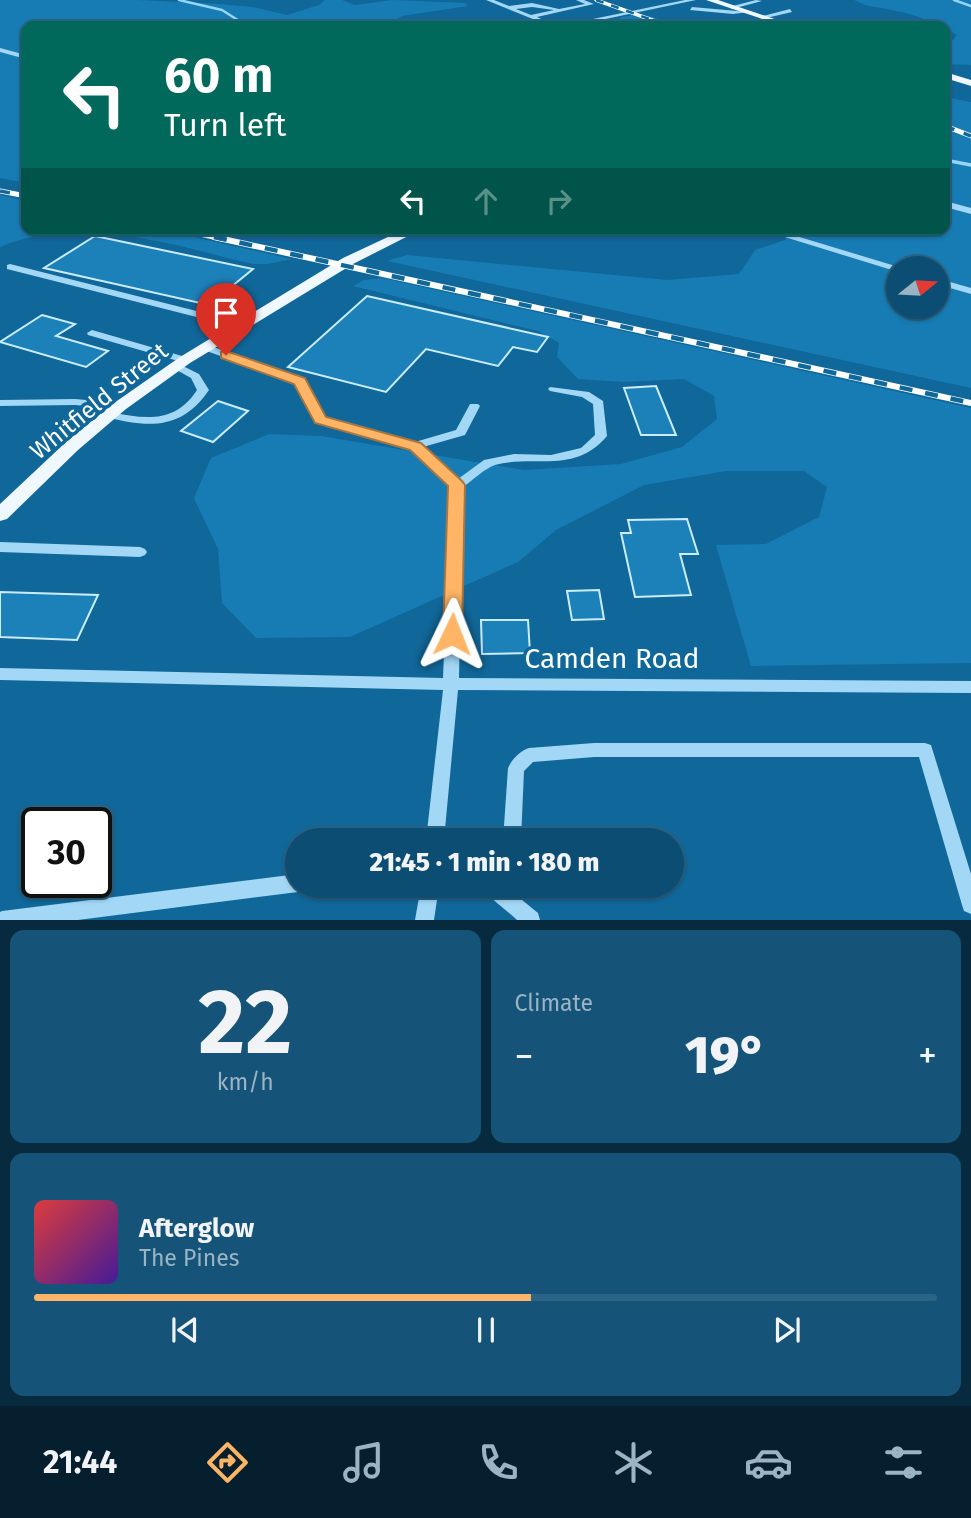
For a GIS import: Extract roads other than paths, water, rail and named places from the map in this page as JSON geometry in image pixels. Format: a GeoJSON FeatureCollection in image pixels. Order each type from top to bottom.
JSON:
{"type":"FeatureCollection","features":[{"type":"Feature","properties":{"kind":"main road"},"geometry":{"type":"LineString","coordinates":[[710,0],[775,21]]}},
{"type":"Feature","properties":{"kind":"main road"},"geometry":{"type":"LineString","coordinates":[[950,77],[971,83]]}},
{"type":"Feature","properties":{"kind":"main road","name":"Whitfield Street"},"geometry":{"type":"LineString","coordinates":[[0,515],[72,446],[115,410],[181,363],[348,261],[403,235]]}},
{"type":"Feature","properties":{"kind":"street"},"geometry":{"type":"LineString","coordinates":[[489,0],[541,21]]}},
{"type":"Feature","properties":{"kind":"street"},"geometry":{"type":"LineString","coordinates":[[530,17],[591,4],[579,0]]}},
{"type":"Feature","properties":{"kind":"street"},"geometry":{"type":"LineString","coordinates":[[597,19],[693,0]]}},
{"type":"Feature","properties":{"kind":"street"},"geometry":{"type":"LineString","coordinates":[[731,7],[760,1]]}},
{"type":"Feature","properties":{"kind":"street"},"geometry":{"type":"LineString","coordinates":[[508,8],[539,5],[559,11]]}},
{"type":"Feature","properties":{"kind":"street"},"geometry":{"type":"LineString","coordinates":[[692,9],[710,7],[733,14],[746,12]]}},
{"type":"Feature","properties":{"kind":"street"},"geometry":{"type":"LineString","coordinates":[[762,17],[790,11]]}},
{"type":"Feature","properties":{"kind":"street"},"geometry":{"type":"LineString","coordinates":[[768,21],[772,20]]}},
{"type":"Feature","properties":{"kind":"street"},"geometry":{"type":"LineString","coordinates":[[0,50],[21,56]]}},
{"type":"Feature","properties":{"kind":"street"},"geometry":{"type":"LineString","coordinates":[[950,205],[971,211]]}},
{"type":"Feature","properties":{"kind":"street"},"geometry":{"type":"LineString","coordinates":[[783,235],[886,265]]}},
{"type":"Feature","properties":{"kind":"street"},"geometry":{"type":"LineString","coordinates":[[10,267],[240,325]]}},
{"type":"Feature","properties":{"kind":"street"},"geometry":{"type":"LineString","coordinates":[[949,285],[971,291]]}},
{"type":"Feature","properties":{"kind":"street"},"geometry":{"type":"LineString","coordinates":[[0,403],[75,402],[155,421],[175,418],[197,402],[203,390],[195,376],[181,363],[92,332]]}},
{"type":"Feature","properties":{"kind":"street"},"geometry":{"type":"LineString","coordinates":[[205,347],[300,381],[320,420],[415,446],[457,485],[451,684],[436,828]]}},
{"type":"Feature","properties":{"kind":"street"},"geometry":{"type":"LineString","coordinates":[[457,485],[488,463],[514,458],[551,459],[585,451],[601,436],[599,403],[585,394],[554,388]]}},
{"type":"Feature","properties":{"kind":"street"},"geometry":{"type":"LineString","coordinates":[[415,446],[461,432],[474,406]]}},
{"type":"Feature","properties":{"kind":"street"},"geometry":{"type":"LineString","coordinates":[[0,547],[141,552]]}},
{"type":"Feature","properties":{"kind":"street","name":"Camden Road"},"geometry":{"type":"LineString","coordinates":[[0,674],[451,684],[971,687]]}},
{"type":"Feature","properties":{"kind":"street"},"geometry":{"type":"LineString","coordinates":[[513,828],[516,768],[529,755],[594,750],[925,750],[971,905]]}},
{"type":"Feature","properties":{"kind":"street"},"geometry":{"type":"LineString","coordinates":[[2,919],[285,885]]}},
{"type":"Feature","properties":{"kind":"street"},"geometry":{"type":"LineString","coordinates":[[424,919],[428,898]]}},
{"type":"Feature","properties":{"kind":"street"},"geometry":{"type":"LineString","coordinates":[[514,898],[531,919]]}},
{"type":"Feature","properties":{"kind":"waterway"},"geometry":{"type":"LineString","coordinates":[[179,0],[222,10],[239,21]]}},
{"type":"Feature","properties":{"kind":"waterway"},"geometry":{"type":"LineString","coordinates":[[954,0],[971,6]]}},
{"type":"Feature","properties":{"kind":"waterway"},"geometry":{"type":"LineString","coordinates":[[950,161],[971,165]]}},
{"type":"Feature","properties":{"kind":"railway"},"geometry":{"type":"LineString","coordinates":[[596,0],[655,21]]}},
{"type":"Feature","properties":{"kind":"railway"},"geometry":{"type":"LineString","coordinates":[[950,128],[971,136]]}},
{"type":"Feature","properties":{"kind":"railway"},"geometry":{"type":"LineString","coordinates":[[0,191],[21,195]]}},
{"type":"Feature","properties":{"kind":"railway"},"geometry":{"type":"LineString","coordinates":[[204,235],[222,239]]}},
{"type":"Feature","properties":{"kind":"railway"},"geometry":{"type":"LineString","coordinates":[[214,237],[971,403]]}}]}
